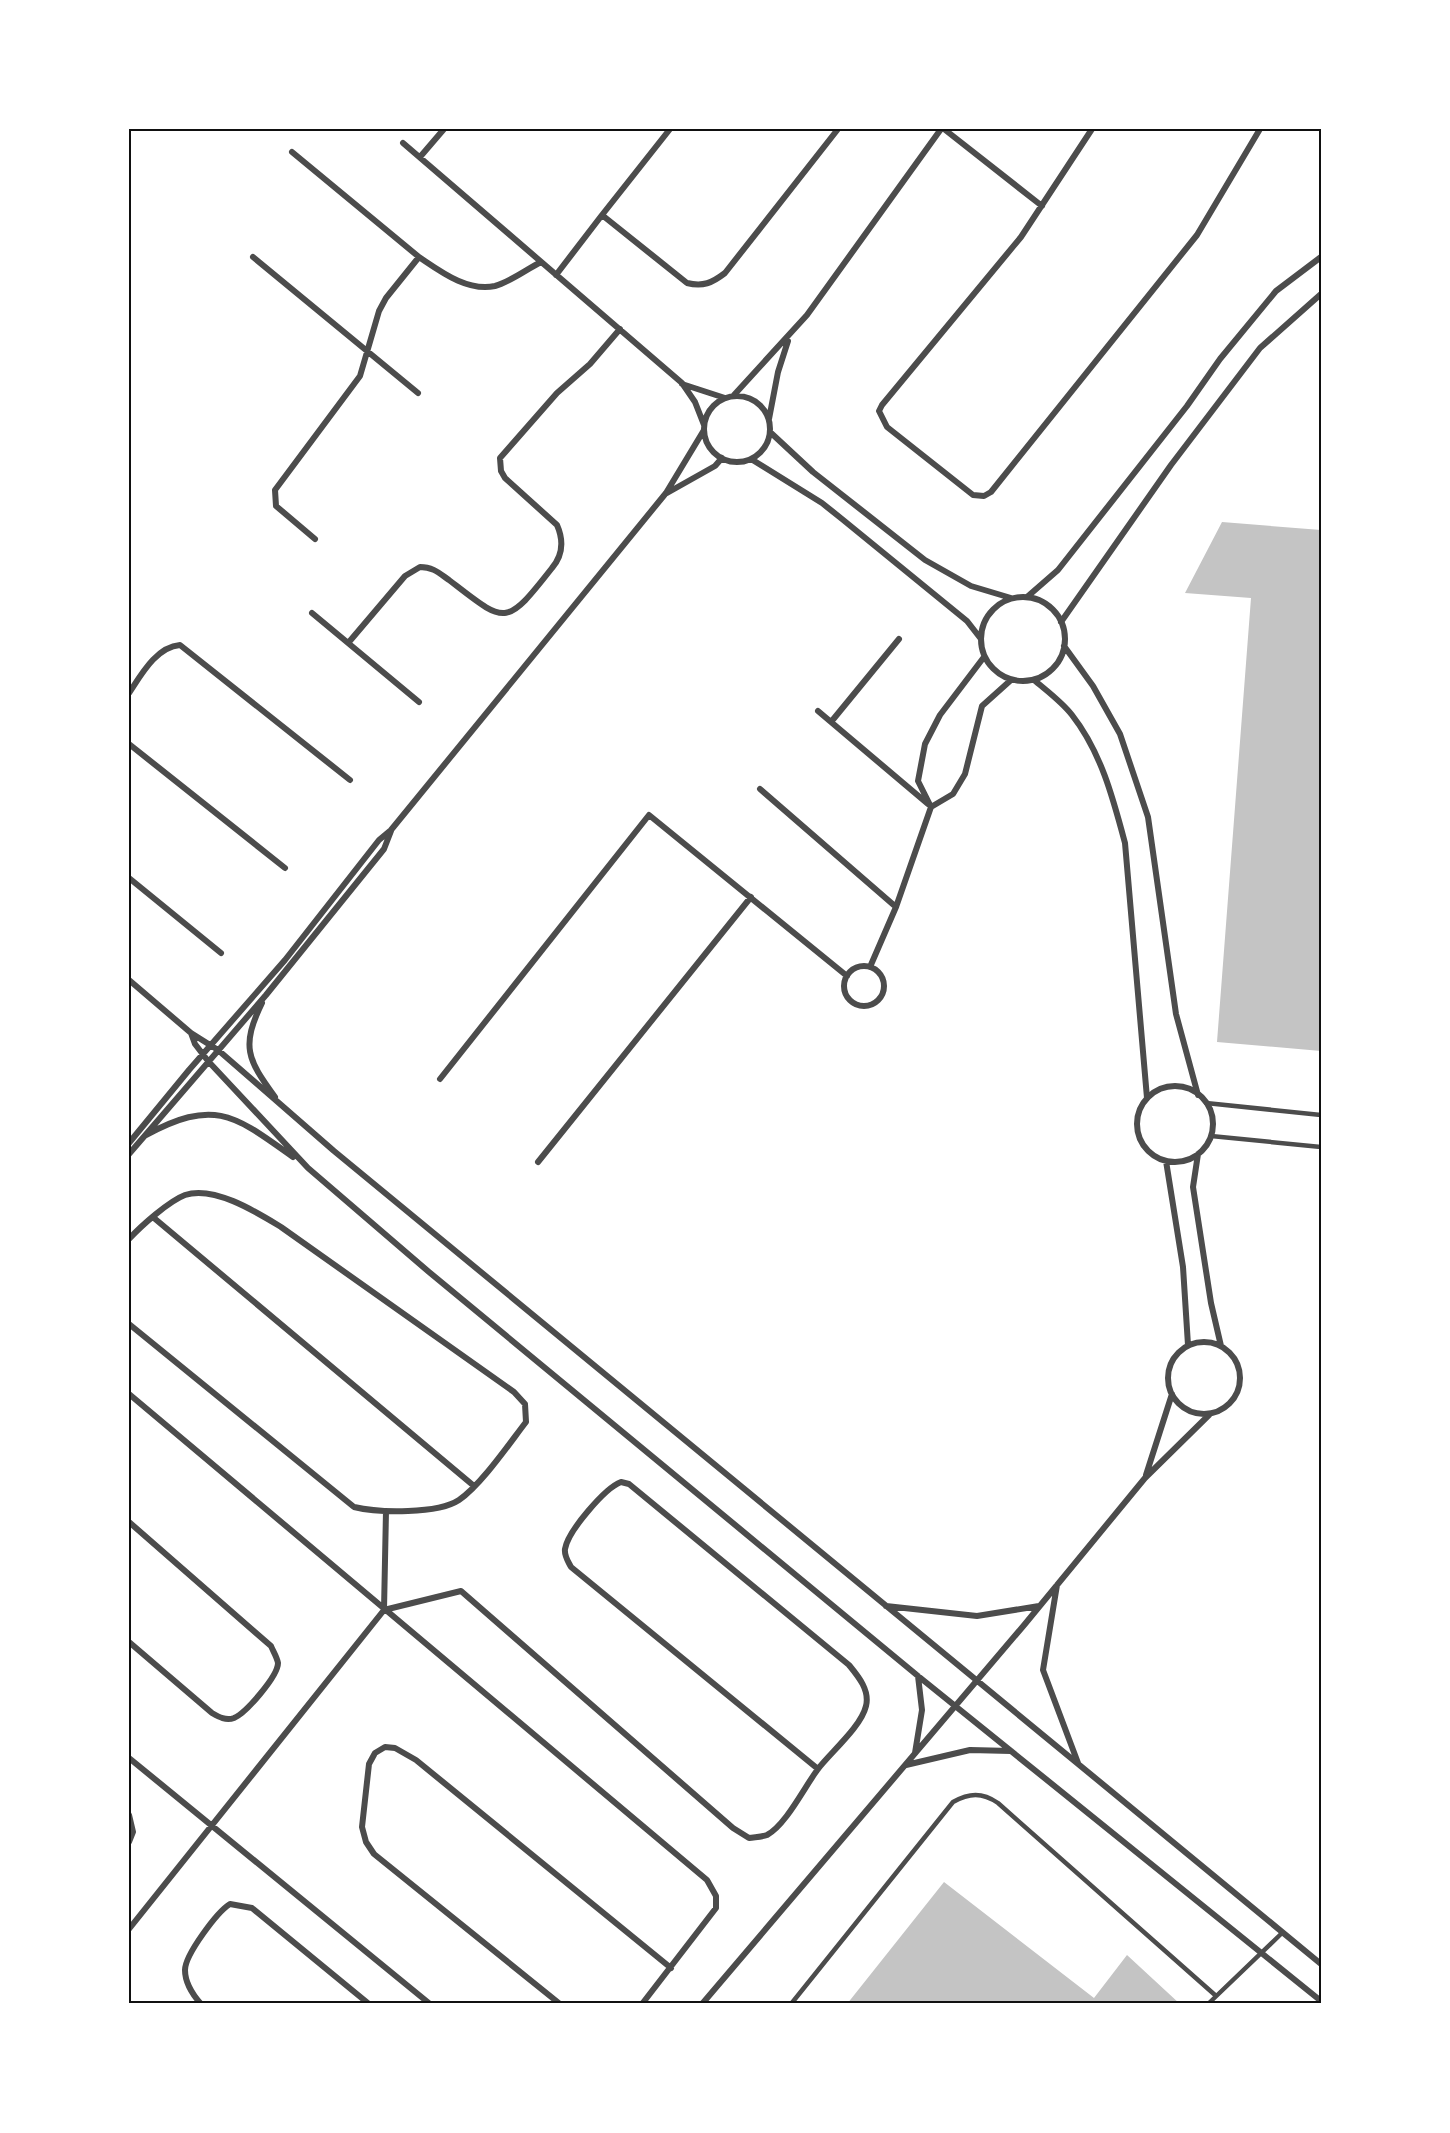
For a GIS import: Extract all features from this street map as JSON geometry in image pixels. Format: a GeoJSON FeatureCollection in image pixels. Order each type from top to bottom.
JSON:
{"type":"FeatureCollection","features":[{"type":"Feature","properties":{"kind":"street"},"geometry":{"type":"LineString","coordinates":[[420,157],[444,129]]}},
{"type":"Feature","properties":{"kind":"street"},"geometry":{"type":"LineString","coordinates":[[556,275],[670,129]]}},
{"type":"Feature","properties":{"kind":"street"},"geometry":{"type":"LineString","coordinates":[[602,215],[687,283],[699,286],[714,281],[725,273],[838,129]]}},
{"type":"Feature","properties":{"kind":"street"},"geometry":{"type":"LineString","coordinates":[[734,396],[789,338],[943,129],[1042,206]]}},
{"type":"Feature","properties":{"kind":"street"},"geometry":{"type":"LineString","coordinates":[[1092,129],[1021,237],[879,411],[887,427],[973,495],[984,496],[991,492],[1197,235],[1260,129]]}},
{"type":"Feature","properties":{"kind":"street"},"geometry":{"type":"LineString","coordinates":[[403,143],[682,383],[695,402],[710,448],[722,458],[740,462],[751,459],[767,443],[778,372],[789,338]]}},
{"type":"Feature","properties":{"kind":"street"},"geometry":{"type":"LineString","coordinates":[[292,152],[419,257],[449,277],[482,286],[496,285],[540,262]]}},
{"type":"Feature","properties":{"kind":"street"},"geometry":{"type":"LineString","coordinates":[[253,257],[418,393]]}},
{"type":"Feature","properties":{"kind":"street"},"geometry":{"type":"LineString","coordinates":[[315,539],[276,506],[275,490],[360,376],[374,323],[386,298],[419,257]]}},
{"type":"Feature","properties":{"kind":"street"},"geometry":{"type":"LineString","coordinates":[[1027,597],[1058,570],[1187,406],[1220,358],[1276,291],[1321,257]]}},
{"type":"Feature","properties":{"kind":"street"},"geometry":{"type":"LineString","coordinates":[[1061,622],[1171,465],[1260,348],[1287,321],[1321,294]]}},
{"type":"Feature","properties":{"kind":"street"},"geometry":{"type":"LineString","coordinates":[[349,642],[405,576],[420,567],[436,570],[490,612],[500,615],[509,614],[518,608],[554,566],[563,547],[562,536],[557,525],[505,478],[501,471],[500,458],[557,393],[590,364],[620,329]]}},
{"type":"Feature","properties":{"kind":"street"},"geometry":{"type":"LineString","coordinates":[[682,383],[725,398]]}},
{"type":"Feature","properties":{"kind":"street"},"geometry":{"type":"LineString","coordinates":[[129,1154],[205,1058],[212,1045],[285,960],[379,840],[392,830],[666,493],[704,428],[714,405],[725,398],[746,397],[756,402],[769,421]]}},
{"type":"Feature","properties":{"kind":"street"},"geometry":{"type":"LineString","coordinates":[[770,432],[813,472],[925,560],[971,586],[1011,598],[1027,597],[1046,604],[1061,622],[1064,646],[1094,686],[1120,734],[1148,817],[1176,1014],[1198,1095]]}},
{"type":"Feature","properties":{"kind":"street"},"geometry":{"type":"LineString","coordinates":[[666,493],[715,466],[722,458]]}},
{"type":"Feature","properties":{"kind":"street"},"geometry":{"type":"LineString","coordinates":[[751,459],[822,503],[967,621],[981,639]]}},
{"type":"Feature","properties":{"kind":"street"},"geometry":{"type":"LineString","coordinates":[[1011,598],[991,611],[984,621],[981,639],[984,657],[995,671],[1011,680],[1034,680],[1054,668],[1064,646]]}},
{"type":"Feature","properties":{"kind":"street"},"geometry":{"type":"LineString","coordinates":[[312,614],[349,642],[419,702]]}},
{"type":"Feature","properties":{"kind":"street"},"geometry":{"type":"LineString","coordinates":[[831,722],[899,639]]}},
{"type":"Feature","properties":{"kind":"street"},"geometry":{"type":"LineString","coordinates":[[129,693],[155,658],[165,650],[180,645],[350,780]]}},
{"type":"Feature","properties":{"kind":"street"},"geometry":{"type":"LineString","coordinates":[[931,807],[918,781],[925,744],[940,715],[984,657]]}},
{"type":"Feature","properties":{"kind":"street"},"geometry":{"type":"LineString","coordinates":[[870,967],[896,907],[931,807],[953,794],[965,774],[982,706],[1011,680]]}},
{"type":"Feature","properties":{"kind":"street"},"geometry":{"type":"LineString","coordinates":[[1034,680],[1071,714],[1092,745],[1114,803],[1125,843],[1147,1098],[1138,1118],[1141,1141],[1156,1157],[1166,1161],[1177,1162],[1198,1154]]}},
{"type":"Feature","properties":{"kind":"street"},"geometry":{"type":"LineString","coordinates":[[818,711],[931,807]]}},
{"type":"Feature","properties":{"kind":"street"},"geometry":{"type":"LineString","coordinates":[[129,744],[285,868]]}},
{"type":"Feature","properties":{"kind":"street"},"geometry":{"type":"LineString","coordinates":[[760,789],[896,907]]}},
{"type":"Feature","properties":{"kind":"street"},"geometry":{"type":"LineString","coordinates":[[440,1079],[648,815],[847,976]]}},
{"type":"Feature","properties":{"kind":"street"},"geometry":{"type":"LineString","coordinates":[[129,1143],[205,1058],[219,1050],[384,849],[392,830]]}},
{"type":"Feature","properties":{"kind":"street"},"geometry":{"type":"LineString","coordinates":[[129,878],[221,952]]}},
{"type":"Feature","properties":{"kind":"street"},"geometry":{"type":"LineString","coordinates":[[538,1162],[751,897]]}},
{"type":"Feature","properties":{"kind":"street"},"geometry":{"type":"LineString","coordinates":[[870,967],[880,975],[884,987],[879,999],[869,1005],[851,1001],[845,989],[847,976],[857,968],[870,967]]}},
{"type":"Feature","properties":{"kind":"street"},"geometry":{"type":"LineString","coordinates":[[129,980],[191,1033],[219,1050],[283,1108],[1321,1964]]}},
{"type":"Feature","properties":{"kind":"street"},"geometry":{"type":"LineString","coordinates":[[266,994],[251,1026],[249,1054],[253,1065],[283,1108]]}},
{"type":"Feature","properties":{"kind":"street"},"geometry":{"type":"LineString","coordinates":[[191,1033],[205,1058],[308,1168]]}},
{"type":"Feature","properties":{"kind":"street"},"geometry":{"type":"LineString","coordinates":[[1147,1098],[1167,1087],[1189,1089],[1206,1103],[1211,1114],[1211,1136],[1198,1154],[1193,1187],[1211,1303],[1221,1346]]}},
{"type":"Feature","properties":{"kind":"street"},"geometry":{"type":"LineString","coordinates":[[143,1137],[170,1122],[194,1114],[217,1114],[239,1122],[262,1135],[308,1168],[429,1272],[918,1676],[1321,2001]]}},
{"type":"Feature","properties":{"kind":"street"},"geometry":{"type":"LineString","coordinates":[[1166,1161],[1183,1267],[1188,1345]]}},
{"type":"Feature","properties":{"kind":"street"},"geometry":{"type":"LineString","coordinates":[[129,1239],[185,1195],[200,1194],[246,1206],[282,1227],[514,1392],[525,1404],[526,1422],[474,1486],[459,1500],[444,1506],[370,1511],[346,1503],[129,1324]]}},
{"type":"Feature","properties":{"kind":"street"},"geometry":{"type":"LineString","coordinates":[[154,1218],[474,1486]]}},
{"type":"Feature","properties":{"kind":"street"},"geometry":{"type":"LineString","coordinates":[[702,2004],[956,1706],[1145,1478],[1210,1414],[1230,1404],[1240,1384],[1237,1362],[1221,1346],[1211,1342],[1188,1345],[1173,1361],[1169,1372],[1172,1394],[1145,1478]]}},
{"type":"Feature","properties":{"kind":"street"},"geometry":{"type":"LineString","coordinates":[[129,1394],[707,1880],[716,1896],[716,1908],[642,2004]]}},
{"type":"Feature","properties":{"kind":"street"},"geometry":{"type":"LineString","coordinates":[[1172,1394],[1187,1410],[1210,1414]]}},
{"type":"Feature","properties":{"kind":"street"},"geometry":{"type":"LineString","coordinates":[[129,1929],[384,1610],[460,1591],[733,1828],[749,1838],[766,1836],[777,1826],[818,1768],[858,1722],[866,1706],[865,1691],[860,1678],[849,1665],[629,1484],[621,1482],[610,1486],[599,1496],[565,1548],[566,1559],[571,1566],[818,1768]]}},
{"type":"Feature","properties":{"kind":"street"},"geometry":{"type":"LineString","coordinates":[[384,1610],[386,1511]]}},
{"type":"Feature","properties":{"kind":"street"},"geometry":{"type":"LineString","coordinates":[[129,1522],[271,1646],[278,1664],[274,1675],[246,1710],[234,1718],[225,1719],[212,1713],[129,1642]]}},
{"type":"Feature","properties":{"kind":"street"},"geometry":{"type":"LineString","coordinates":[[1057,1585],[1043,1670],[1079,1766]]}},
{"type":"Feature","properties":{"kind":"street"},"geometry":{"type":"LineString","coordinates":[[885,1606],[977,1616],[1040,1606]]}},
{"type":"Feature","properties":{"kind":"street"},"geometry":{"type":"LineString","coordinates":[[915,1753],[921,1710],[918,1676]]}},
{"type":"Feature","properties":{"kind":"street"},"geometry":{"type":"LineString","coordinates":[[560,2004],[374,1854],[366,1842],[362,1827],[369,1764],[375,1753],[385,1747],[395,1748],[411,1756],[670,1968]]}},
{"type":"Feature","properties":{"kind":"street"},"geometry":{"type":"LineString","coordinates":[[904,1766],[970,1750],[1011,1751]]}},
{"type":"Feature","properties":{"kind":"street"},"geometry":{"type":"LineString","coordinates":[[129,1758],[430,2004]]}},
{"type":"Feature","properties":{"kind":"street"},"geometry":{"type":"LineString","coordinates":[[129,1815],[133,1832],[129,1842]]}},
{"type":"Feature","properties":{"kind":"street"},"geometry":{"type":"LineString","coordinates":[[201,2004],[186,1981],[185,1968],[220,1910],[230,1904],[252,1908],[369,2004]]}},
{"type":"Feature","properties":{"kind":"lane"},"geometry":{"type":"LineString","coordinates":[[1206,1103],[1321,1115]]}},
{"type":"Feature","properties":{"kind":"lane"},"geometry":{"type":"LineString","coordinates":[[1211,1136],[1321,1147]]}},
{"type":"Feature","properties":{"kind":"lane"},"geometry":{"type":"LineString","coordinates":[[791,2004],[953,1802],[972,1794],[989,1797],[998,1803],[1215,1995]]}},
{"type":"Feature","properties":{"kind":"lane"},"geometry":{"type":"LineString","coordinates":[[1208,2004],[1282,1934]]}},
{"type":"Feature","properties":{"kind":"building"},"geometry":{"type":"Polygon","coordinates":[[[1222,522],[1321,530],[1321,1051],[1217,1042],[1251,598],[1185,593],[1222,522]]]}},
{"type":"Feature","properties":{"kind":"building"},"geometry":{"type":"Polygon","coordinates":[[[944,1882],[1094,1998],[1127,1955],[1180,2004],[847,2004],[944,1882]]]}}]}
